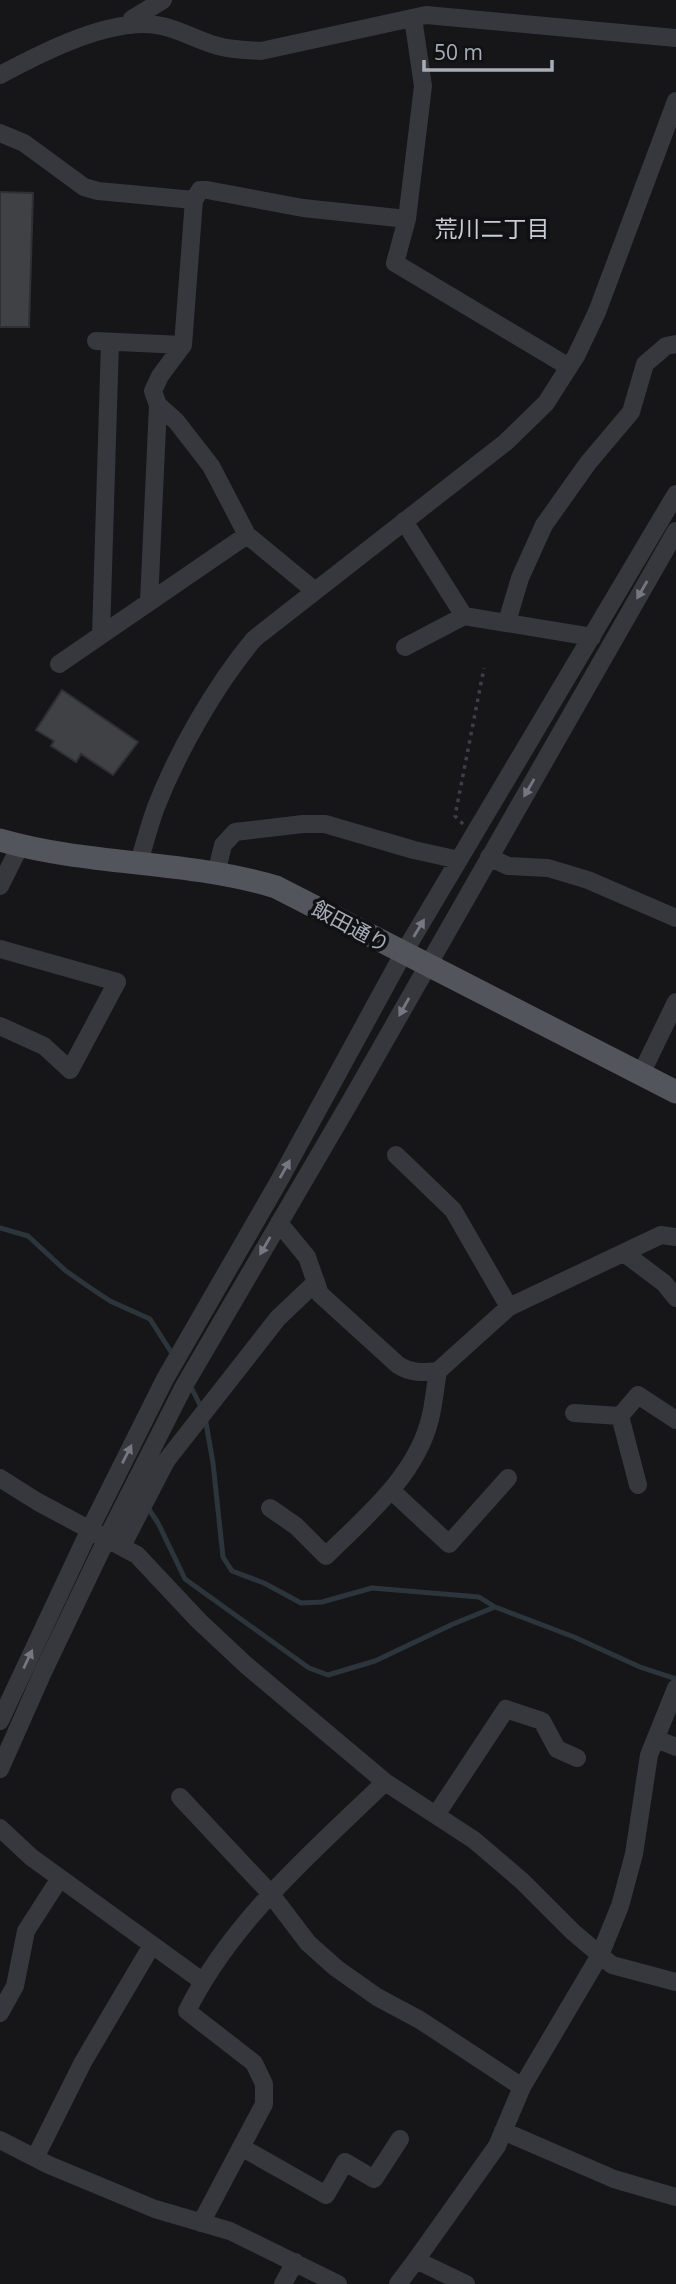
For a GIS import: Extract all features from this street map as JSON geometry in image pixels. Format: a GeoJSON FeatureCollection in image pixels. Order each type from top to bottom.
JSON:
{"type":"FeatureCollection","features":[{"type":"Feature","properties":{"kind":"main road","name":"飯田通り"},"geometry":{"type":"LineString","coordinates":[[10,843],[80,858],[242,877],[276,887],[676,1092]]}},
{"type":"Feature","properties":{"kind":"street"},"geometry":{"type":"LineString","coordinates":[[131,25],[132,19],[163,0]]}},
{"type":"Feature","properties":{"kind":"street"},"geometry":{"type":"LineString","coordinates":[[0,75],[43,51],[85,35],[131,25],[161,25],[217,46],[261,51],[426,15],[676,38]]}},
{"type":"Feature","properties":{"kind":"street"},"geometry":{"type":"LineString","coordinates":[[413,18],[423,86],[407,219],[395,263],[569,367]]}},
{"type":"Feature","properties":{"kind":"street"},"geometry":{"type":"LineString","coordinates":[[138,865],[163,789],[206,708],[227,674],[254,639],[506,442],[546,403],[569,367],[597,312],[676,101]]}},
{"type":"Feature","properties":{"kind":"street"},"geometry":{"type":"LineString","coordinates":[[0,133],[24,142],[84,187],[98,191],[194,200]]}},
{"type":"Feature","properties":{"kind":"street"},"geometry":{"type":"LineString","coordinates":[[149,601],[158,405],[153,391],[160,376],[183,345],[194,200],[200,190],[303,208],[407,219]]}},
{"type":"Feature","properties":{"kind":"street"},"geometry":{"type":"LineString","coordinates":[[101,635],[103,341],[183,345]]}},
{"type":"Feature","properties":{"kind":"street"},"geometry":{"type":"LineString","coordinates":[[508,622],[520,578],[544,525],[588,463],[631,412],[645,363],[666,346],[676,344]]}},
{"type":"Feature","properties":{"kind":"street"},"geometry":{"type":"LineString","coordinates":[[158,405],[176,422],[211,466],[247,535],[315,591]]}},
{"type":"Feature","properties":{"kind":"street"},"geometry":{"type":"LineString","coordinates":[[0,1721],[90,1529],[165,1379],[403,954],[676,494]]}},
{"type":"Feature","properties":{"kind":"street"},"geometry":{"type":"LineString","coordinates":[[404,521],[464,616]]}},
{"type":"Feature","properties":{"kind":"street"},"geometry":{"type":"LineString","coordinates":[[0,1769],[115,1542],[184,1386],[350,1102],[676,531]]}},
{"type":"Feature","properties":{"kind":"street"},"geometry":{"type":"LineString","coordinates":[[60,664],[247,535]]}},
{"type":"Feature","properties":{"kind":"street"},"geometry":{"type":"LineString","coordinates":[[405,647],[464,616],[592,637]]}},
{"type":"Feature","properties":{"kind":"street"},"geometry":{"type":"LineString","coordinates":[[216,874],[223,845],[235,832],[303,824],[325,824],[459,860]]}},
{"type":"Feature","properties":{"kind":"street"},"geometry":{"type":"LineString","coordinates":[[0,886],[10,843]]}},
{"type":"Feature","properties":{"kind":"street"},"geometry":{"type":"LineString","coordinates":[[489,857],[508,866],[548,868],[587,880],[676,918]]}},
{"type":"Feature","properties":{"kind":"street"},"geometry":{"type":"LineString","coordinates":[[0,949],[117,982],[70,1070],[44,1046],[0,1026]]}},
{"type":"Feature","properties":{"kind":"street"},"geometry":{"type":"LineString","coordinates":[[641,1074],[676,1002]]}},
{"type":"Feature","properties":{"kind":"street"},"geometry":{"type":"LineString","coordinates":[[396,1155],[453,1210],[509,1307]]}},
{"type":"Feature","properties":{"kind":"street"},"geometry":{"type":"LineString","coordinates":[[279,1223],[306,1257],[320,1294],[398,1365],[408,1371],[423,1373],[438,1371],[509,1307],[660,1235],[676,1237]]}},
{"type":"Feature","properties":{"kind":"street"},"geometry":{"type":"LineString","coordinates":[[624,1253],[664,1283],[676,1298]]}},
{"type":"Feature","properties":{"kind":"street"},"geometry":{"type":"LineString","coordinates":[[115,1542],[173,1451],[278,1318],[316,1282]]}},
{"type":"Feature","properties":{"kind":"street"},"geometry":{"type":"LineString","coordinates":[[270,1508],[296,1526],[326,1556],[392,1491],[418,1450],[430,1420],[438,1371]]}},
{"type":"Feature","properties":{"kind":"street"},"geometry":{"type":"LineString","coordinates":[[620,1416],[638,1395],[676,1420]]}},
{"type":"Feature","properties":{"kind":"street"},"geometry":{"type":"LineString","coordinates":[[574,1413],[620,1416]]}},
{"type":"Feature","properties":{"kind":"street"},"geometry":{"type":"LineString","coordinates":[[620,1416],[638,1485]]}},
{"type":"Feature","properties":{"kind":"street"},"geometry":{"type":"LineString","coordinates":[[0,1478],[38,1502],[137,1555],[199,1621],[246,1665],[385,1782],[474,1840],[612,1965],[676,1982]]}},
{"type":"Feature","properties":{"kind":"street"},"geometry":{"type":"LineString","coordinates":[[392,1491],[449,1544],[508,1478]]}},
{"type":"Feature","properties":{"kind":"street"},"geometry":{"type":"LineString","coordinates":[[398,2284],[497,2146],[522,2087],[600,1955],[620,1906],[635,1854],[649,1755],[676,1688]]}},
{"type":"Feature","properties":{"kind":"street"},"geometry":{"type":"LineString","coordinates":[[436,1815],[506,1709],[542,1721],[557,1749],[577,1758]]}},
{"type":"Feature","properties":{"kind":"street"},"geometry":{"type":"LineString","coordinates":[[656,1739],[676,1747]]}},
{"type":"Feature","properties":{"kind":"street"},"geometry":{"type":"LineString","coordinates":[[201,2222],[264,2104],[264,2084],[254,2063],[187,2011],[202,1981],[270,1893],[385,1782]]}},
{"type":"Feature","properties":{"kind":"street"},"geometry":{"type":"LineString","coordinates":[[180,1797],[270,1893],[308,1943],[336,1968],[377,1997],[419,2020],[522,2087]]}},
{"type":"Feature","properties":{"kind":"street"},"geometry":{"type":"LineString","coordinates":[[0,1828],[31,1857],[202,1981]]}},
{"type":"Feature","properties":{"kind":"street"},"geometry":{"type":"LineString","coordinates":[[0,2013],[15,1986],[26,1931],[60,1878]]}},
{"type":"Feature","properties":{"kind":"street"},"geometry":{"type":"LineString","coordinates":[[35,2158],[83,2062],[152,1945]]}},
{"type":"Feature","properties":{"kind":"street"},"geometry":{"type":"LineString","coordinates":[[503,2131],[614,2179],[676,2197]]}},
{"type":"Feature","properties":{"kind":"street"},"geometry":{"type":"LineString","coordinates":[[241,2147],[326,2195],[345,2162],[374,2179],[400,2139]]}},
{"type":"Feature","properties":{"kind":"street"},"geometry":{"type":"LineString","coordinates":[[0,2140],[35,2158],[155,2209],[230,2231],[338,2284]]}},
{"type":"Feature","properties":{"kind":"street"},"geometry":{"type":"LineString","coordinates":[[416,2260],[466,2284]]}},
{"type":"Feature","properties":{"kind":"street"},"geometry":{"type":"LineString","coordinates":[[283,2284],[295,2262]]}},
{"type":"Feature","properties":{"kind":"path"},"geometry":{"type":"LineString","coordinates":[[475,834],[455,816],[484,668]]}},
{"type":"Feature","properties":{"kind":"building"},"geometry":{"type":"Polygon","coordinates":[[[0,192],[33,193],[29,327],[0,327],[0,192]]]}},
{"type":"Feature","properties":{"kind":"building"},"geometry":{"type":"Polygon","coordinates":[[[62,690],[138,742],[113,775],[81,754],[76,762],[51,746],[54,741],[36,730],[62,690]]]}},
{"type":"Feature","properties":{"kind":"waterway"},"geometry":{"type":"LineString","coordinates":[[0,1228],[28,1236],[66,1271],[89,1287],[110,1301],[150,1319],[173,1355]]}},
{"type":"Feature","properties":{"kind":"waterway"},"geometry":{"type":"LineString","coordinates":[[190,1385],[201,1407]]}},
{"type":"Feature","properties":{"kind":"waterway"},"geometry":{"type":"LineString","coordinates":[[205,1417],[223,1557],[232,1571],[264,1583],[301,1603],[322,1602],[372,1588],[479,1597],[495,1607],[574,1637],[640,1667],[676,1679]]}},
{"type":"Feature","properties":{"kind":"waterway"},"geometry":{"type":"LineString","coordinates":[[148,1508],[185,1579],[309,1668],[328,1675],[375,1661],[495,1607]]}},
{"type":"Feature","properties":{"kind":"district","name":"荒川二丁目"},"geometry":{"type":"Point","coordinates":[492,228]}}]}
